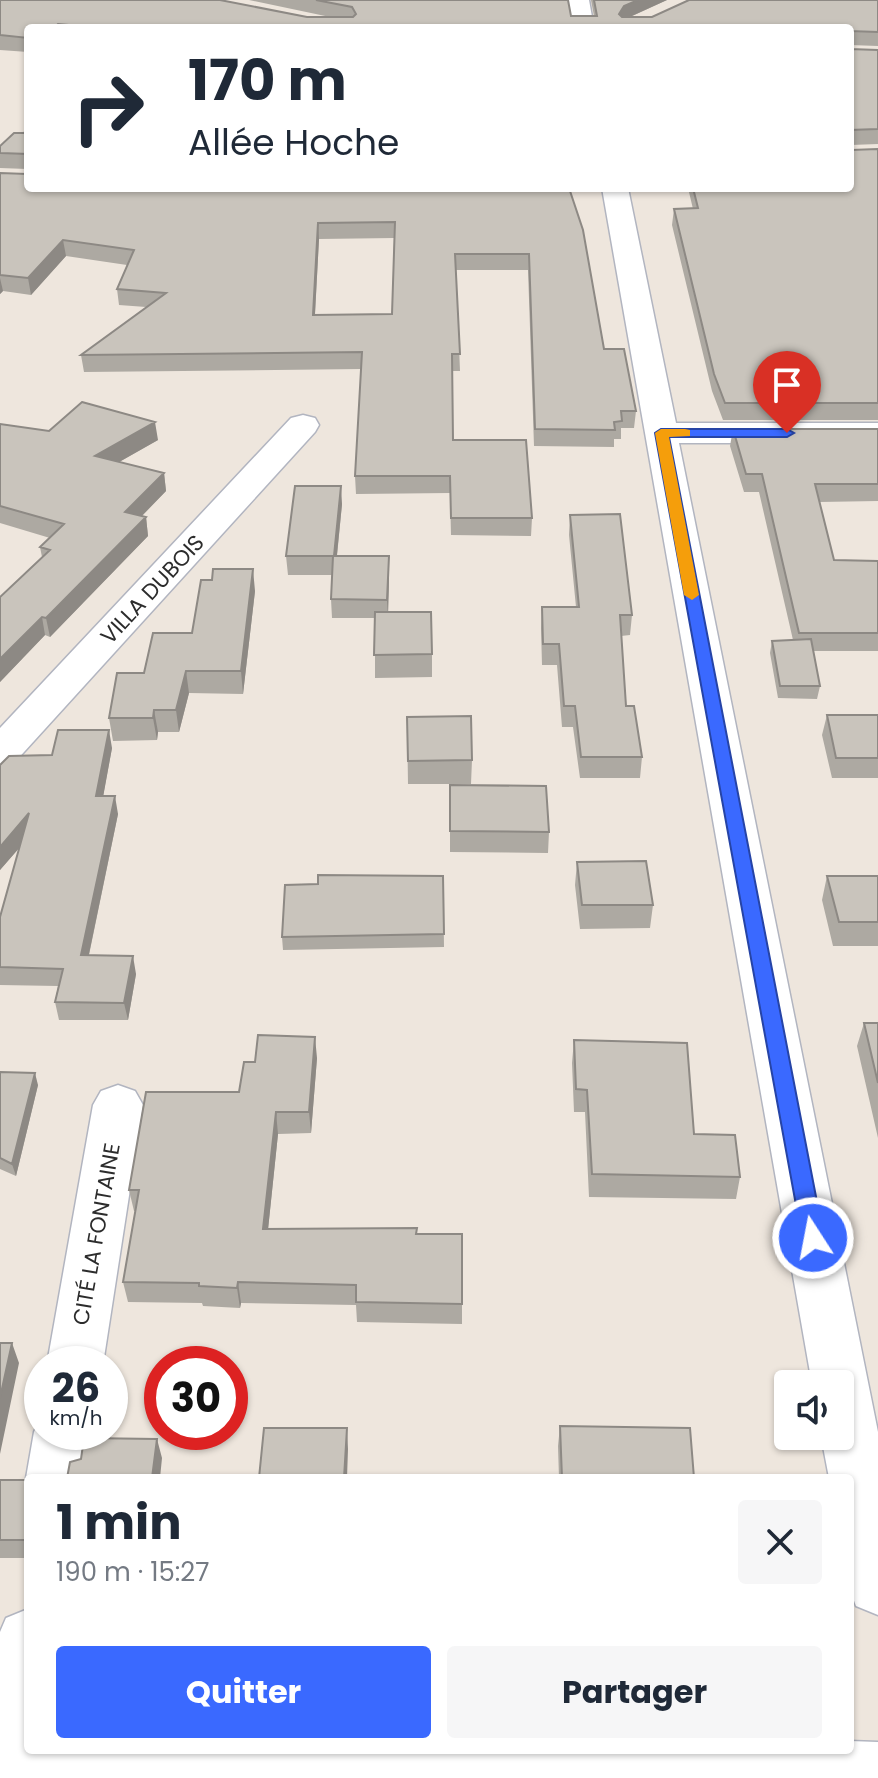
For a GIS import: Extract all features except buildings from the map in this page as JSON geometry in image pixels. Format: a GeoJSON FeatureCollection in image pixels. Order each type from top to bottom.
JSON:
{"type":"FeatureCollection","features":[{"type":"Feature","properties":{"kind":"street"},"geometry":{"type":"LineString","coordinates":[[578,0],[582,24]]}},
{"type":"Feature","properties":{"kind":"street"},"geometry":{"type":"LineString","coordinates":[[616,192],[878,1584]]}},
{"type":"Feature","properties":{"kind":"street","name":"VILLA DUBOIS"},"geometry":{"type":"LineString","coordinates":[[0,753],[303,425]]}},
{"type":"Feature","properties":{"kind":"street"},"geometry":{"type":"LineString","coordinates":[[661,433],[878,433]]}},
{"type":"Feature","properties":{"kind":"street","name":"CITÉ LA FONTAINE"},"geometry":{"type":"LineString","coordinates":[[78,1346],[118,1105]]}},
{"type":"Feature","properties":{"kind":"street"},"geometry":{"type":"LineString","coordinates":[[56,1474],[60,1450]]}},
{"type":"Feature","properties":{"kind":"street"},"geometry":{"type":"LineString","coordinates":[[24,1659],[4,1756],[878,1775]]}},
{"type":"Feature","properties":{"kind":"slow traffic"},"geometry":{"type":"LineString","coordinates":[[685,433],[661,433],[692,595]]}},
{"type":"Feature","properties":{"kind":"route"},"geometry":{"type":"LineString","coordinates":[[787,433],[661,433],[813,1238]]}}]}
